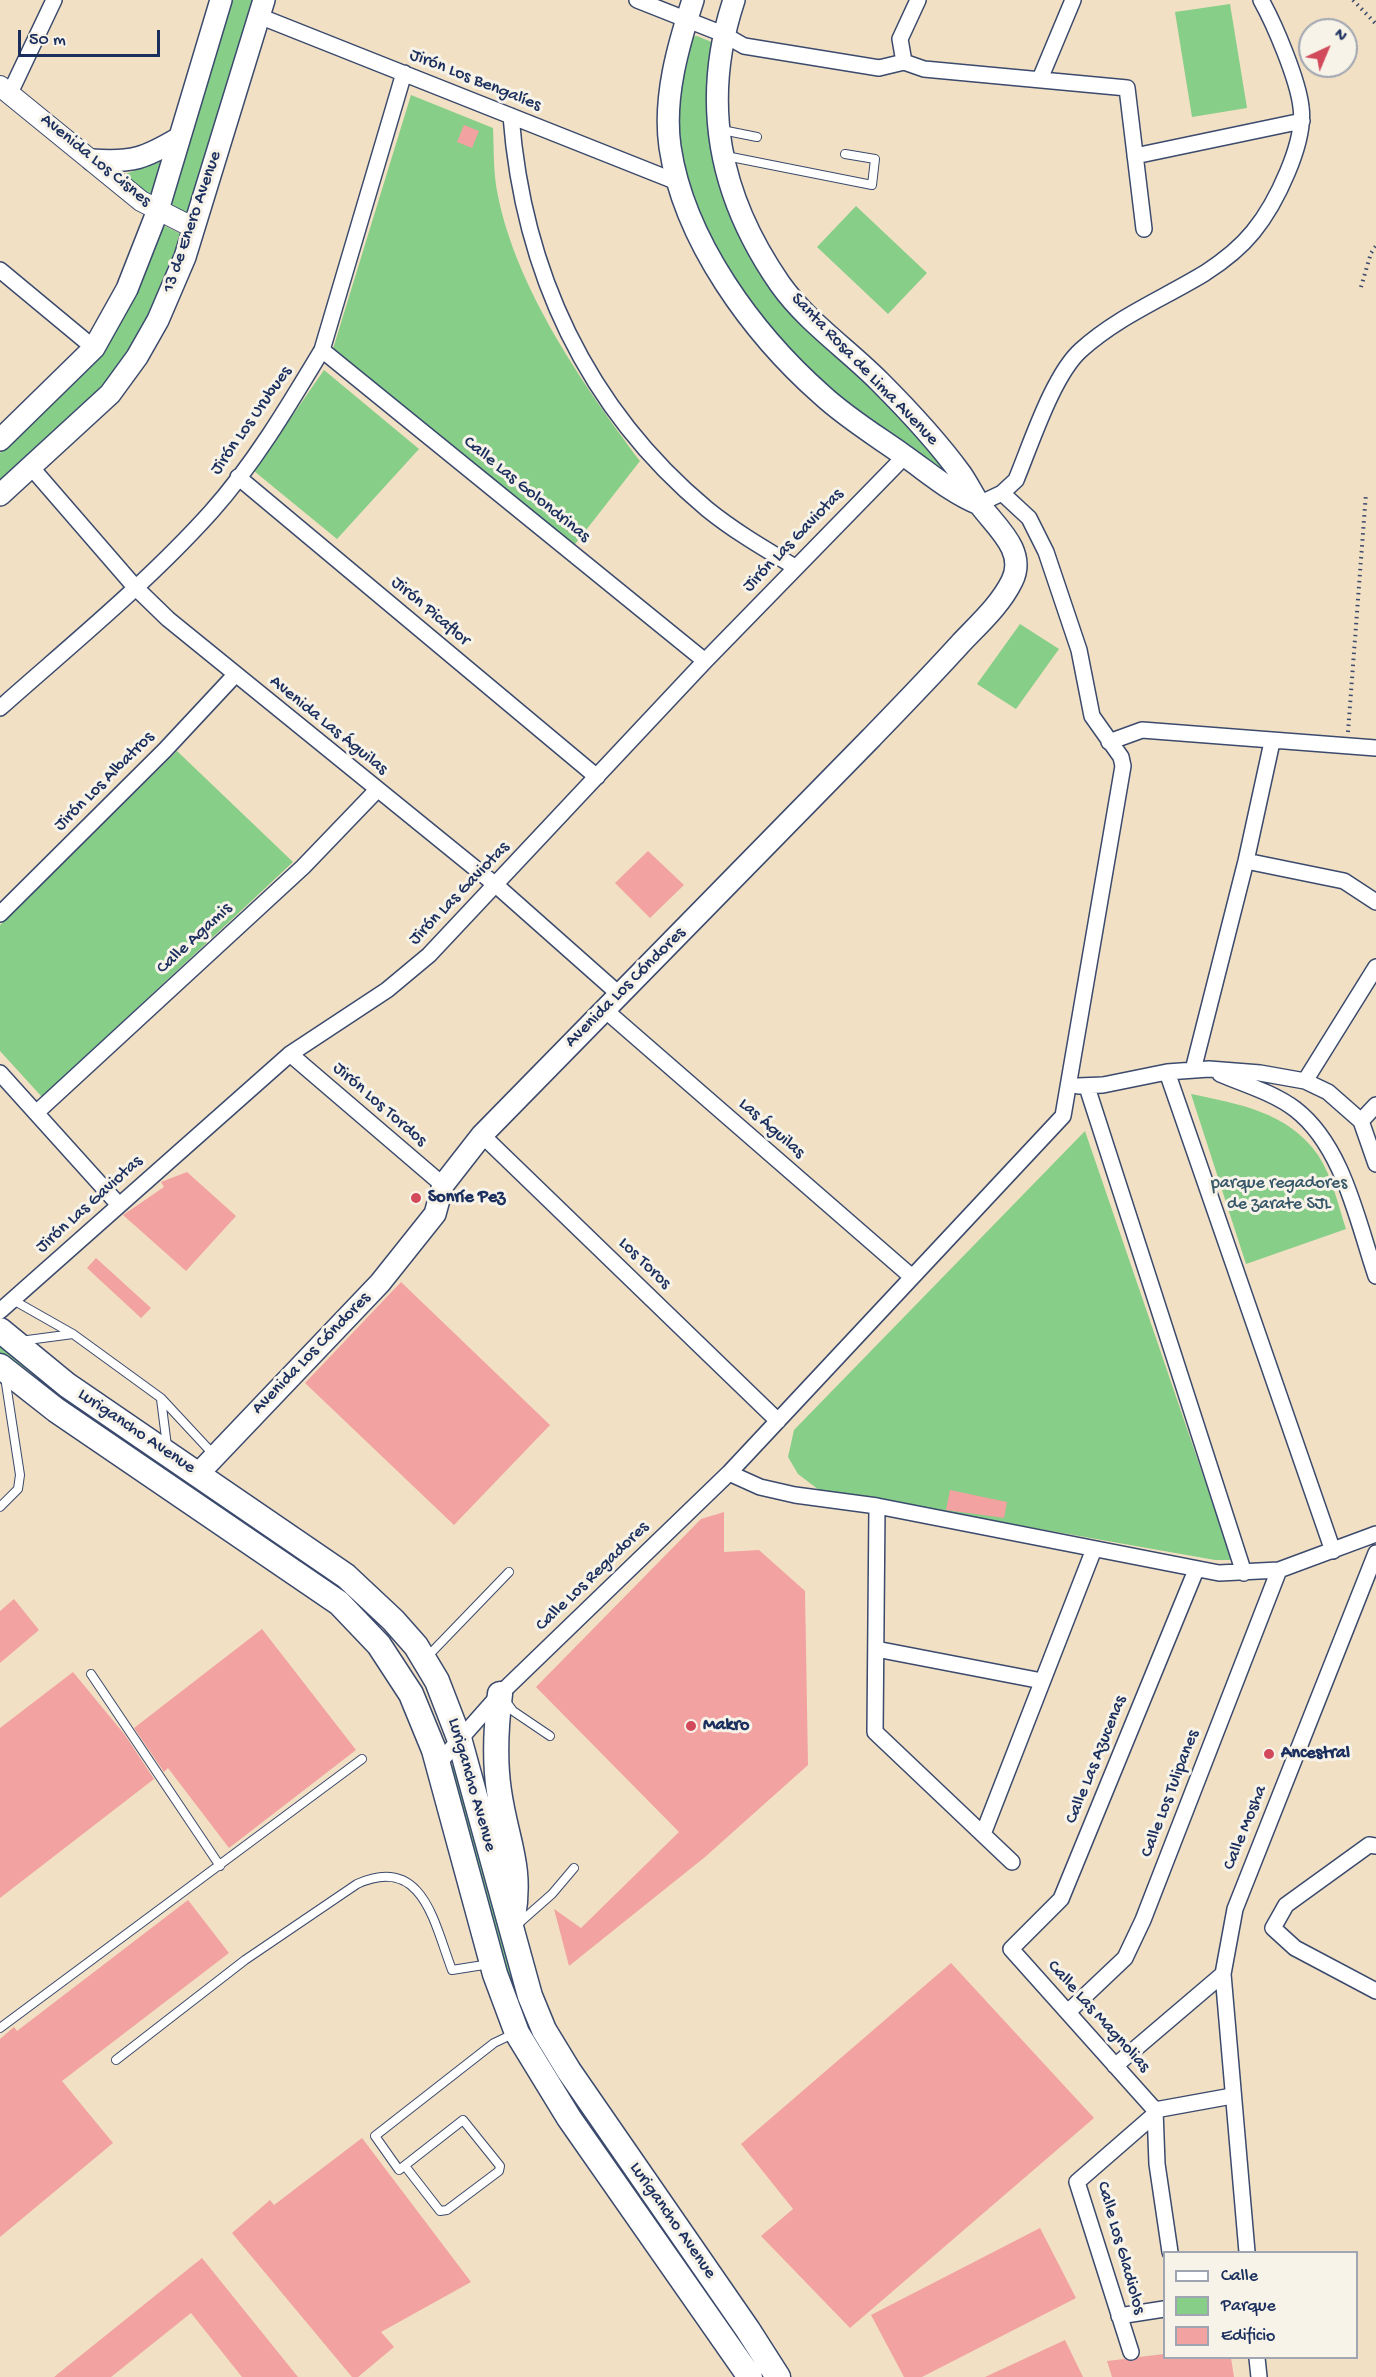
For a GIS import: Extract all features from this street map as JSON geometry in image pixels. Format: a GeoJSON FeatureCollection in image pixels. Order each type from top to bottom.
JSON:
{"type":"FeatureCollection","features":[{"type":"Feature","properties":{"kind":"main road","name":"13 de Enero Avenue"},"geometry":{"type":"LineString","coordinates":[[0,440],[94,348],[127,289],[158,210],[221,0]]}},
{"type":"Feature","properties":{"kind":"main road","name":"Santa Rosa de Lima Avenue"},"geometry":{"type":"LineString","coordinates":[[734,0],[723,34],[716,106],[721,155],[734,197],[780,284],[828,337],[876,378],[932,438],[962,476],[979,504]]}},
{"type":"Feature","properties":{"kind":"main road","name":"13 de Enero Avenue"},"geometry":{"type":"LineString","coordinates":[[0,495],[110,394],[137,357],[158,320],[185,256],[262,8]]}},
{"type":"Feature","properties":{"kind":"main road","name":"Santa Rosa de Lima Avenue"},"geometry":{"type":"LineString","coordinates":[[690,10],[678,52],[669,114],[670,146],[677,182],[691,219],[708,250],[752,322],[823,397],[944,486],[979,504]]}},
{"type":"Feature","properties":{"kind":"main road"},"geometry":{"type":"LineString","coordinates":[[92,160],[124,162],[152,154],[180,138]]}},
{"type":"Feature","properties":{"kind":"main road","name":"Avenida Los Cóndores"},"geometry":{"type":"LineString","coordinates":[[198,1474],[380,1283],[435,1214],[443,1185],[482,1135],[904,704],[998,602],[1014,578],[1015,561],[1012,544],[979,504]]}},
{"type":"Feature","properties":{"kind":"main road","name":"Lurigancho Avenue"},"geometry":{"type":"LineString","coordinates":[[7,1336],[68,1385],[346,1576],[393,1620],[425,1660],[437,1681],[459,1738],[530,1996],[544,2030],[575,2080],[778,2377]]}},
{"type":"Feature","properties":{"kind":"main road","name":"Lurigancho Avenue"},"geometry":{"type":"LineString","coordinates":[[2,1368],[56,1410],[339,1603],[379,1645],[397,1671],[419,1712],[438,1764],[492,1963],[517,2032],[569,2118],[750,2377]]}},
{"type":"Feature","properties":{"kind":"main road"},"geometry":{"type":"LineString","coordinates":[[500,1694],[496,1767],[499,1793],[517,1876],[512,1929]]}},
{"type":"Feature","properties":{"kind":"main road"},"geometry":{"type":"LineString","coordinates":[[636,2215],[658,2201]]}},
{"type":"Feature","properties":{"kind":"street"},"geometry":{"type":"LineString","coordinates":[[5,90],[54,0]]}},
{"type":"Feature","properties":{"kind":"street"},"geometry":{"type":"LineString","coordinates":[[637,0],[690,10],[744,46],[879,68],[904,62],[924,69],[1127,88],[1144,229]]}},
{"type":"Feature","properties":{"kind":"street"},"geometry":{"type":"LineString","coordinates":[[904,62],[900,39],[918,0]]}},
{"type":"Feature","properties":{"kind":"street"},"geometry":{"type":"LineString","coordinates":[[1040,79],[1073,0]]}},
{"type":"Feature","properties":{"kind":"street"},"geometry":{"type":"LineString","coordinates":[[979,504],[1002,494],[1016,480],[1065,369],[1079,351],[1106,330],[1207,272],[1235,251],[1254,232],[1272,204],[1302,129],[1302,121],[1301,105],[1262,0]]}},
{"type":"Feature","properties":{"kind":"street","name":"Jirón Los Bengalíes"},"geometry":{"type":"LineString","coordinates":[[262,8],[404,74],[677,182]]}},
{"type":"Feature","properties":{"kind":"street","name":"Jirón Los Urubues"},"geometry":{"type":"LineString","coordinates":[[0,708],[135,588],[211,511],[238,477],[322,350],[404,74]]}},
{"type":"Feature","properties":{"kind":"street","name":"Avenida Los Cisnes"},"geometry":{"type":"LineString","coordinates":[[5,90],[141,201],[194,228]]}},
{"type":"Feature","properties":{"kind":"street"},"geometry":{"type":"LineString","coordinates":[[511,116],[516,169],[531,242],[545,283],[568,335],[597,385],[631,432],[669,474],[708,509],[750,540],[795,567]]}},
{"type":"Feature","properties":{"kind":"street"},"geometry":{"type":"LineString","coordinates":[[1135,156],[1302,121]]}},
{"type":"Feature","properties":{"kind":"street"},"geometry":{"type":"LineString","coordinates":[[0,270],[94,348]]}},
{"type":"Feature","properties":{"kind":"street","name":"Calle Las Golondrinas"},"geometry":{"type":"LineString","coordinates":[[322,350],[705,661]]}},
{"type":"Feature","properties":{"kind":"street","name":"Jirón Las Gaviotas"},"geometry":{"type":"LineString","coordinates":[[0,1311],[290,1054],[387,990],[429,955],[497,886],[705,661],[904,456]]}},
{"type":"Feature","properties":{"kind":"street","name":"Avenida Las Águilas"},"geometry":{"type":"LineString","coordinates":[[31,467],[135,588],[168,619],[497,886],[612,1003]]}},
{"type":"Feature","properties":{"kind":"street","name":"Jirón Picaflor"},"geometry":{"type":"LineString","coordinates":[[238,477],[597,777]]}},
{"type":"Feature","properties":{"kind":"street","name":"Calle Los Regadores"},"geometry":{"type":"LineString","coordinates":[[438,1764],[500,1694],[729,1473],[1063,1116],[1123,766],[1121,757],[1092,716],[1079,650],[1046,552],[1029,518],[1002,494]]}},
{"type":"Feature","properties":{"kind":"street","name":"Jirón Los Albatros"},"geometry":{"type":"LineString","coordinates":[[0,914],[165,750],[235,675]]}},
{"type":"Feature","properties":{"kind":"street"},"geometry":{"type":"LineString","coordinates":[[1109,742],[1142,730],[1272,742],[1376,748]]}},
{"type":"Feature","properties":{"kind":"street"},"geometry":{"type":"LineString","coordinates":[[1193,1070],[1246,861],[1272,742]]}},
{"type":"Feature","properties":{"kind":"street","name":"Calle Agamis"},"geometry":{"type":"LineString","coordinates":[[36,1113],[303,867],[377,790]]}},
{"type":"Feature","properties":{"kind":"street"},"geometry":{"type":"LineString","coordinates":[[1246,861],[1344,881],[1376,902]]}},
{"type":"Feature","properties":{"kind":"street"},"geometry":{"type":"LineString","coordinates":[[1305,1081],[1376,967]]}},
{"type":"Feature","properties":{"kind":"street","name":"Las Águilas"},"geometry":{"type":"LineString","coordinates":[[612,1003],[912,1277]]}},
{"type":"Feature","properties":{"kind":"street","name":"Jirón Los Tordos"},"geometry":{"type":"LineString","coordinates":[[290,1054],[443,1185]]}},
{"type":"Feature","properties":{"kind":"street"},"geometry":{"type":"LineString","coordinates":[[1068,1085],[1087,1087],[1167,1072],[1193,1070],[1260,1073],[1305,1081],[1328,1092],[1361,1121],[1376,1164]]}},
{"type":"Feature","properties":{"kind":"street"},"geometry":{"type":"LineString","coordinates":[[1209,1070],[1294,1108],[1319,1132],[1334,1156],[1376,1276]]}},
{"type":"Feature","properties":{"kind":"street"},"geometry":{"type":"LineString","coordinates":[[1167,1072],[1333,1551]]}},
{"type":"Feature","properties":{"kind":"street"},"geometry":{"type":"LineString","coordinates":[[0,1073],[118,1205]]}},
{"type":"Feature","properties":{"kind":"street"},"geometry":{"type":"LineString","coordinates":[[1087,1087],[1244,1573]]}},
{"type":"Feature","properties":{"kind":"street"},"geometry":{"type":"LineString","coordinates":[[1361,1121],[1376,1105]]}},
{"type":"Feature","properties":{"kind":"street","name":"Los Toros"},"geometry":{"type":"LineString","coordinates":[[482,1135],[778,1421]]}},
{"type":"Feature","properties":{"kind":"street"},"geometry":{"type":"LineString","coordinates":[[729,1473],[760,1486],[795,1495],[878,1506],[1196,1570],[1244,1573],[1279,1570],[1376,1534]]}},
{"type":"Feature","properties":{"kind":"street"},"geometry":{"type":"LineString","coordinates":[[878,1506],[875,1732],[1012,1862]]}},
{"type":"Feature","properties":{"kind":"street"},"geometry":{"type":"LineString","coordinates":[[983,1834],[1094,1549]]}},
{"type":"Feature","properties":{"kind":"street","name":"Calle Mosha"},"geometry":{"type":"LineString","coordinates":[[1247,2251],[1223,1974],[1225,1949],[1235,1909],[1376,1553]]}},
{"type":"Feature","properties":{"kind":"street","name":"Calle Las Azucenas"},"geometry":{"type":"LineString","coordinates":[[1011,1949],[1061,1899],[1196,1570]]}},
{"type":"Feature","properties":{"kind":"street","name":"Calle Los Tulipanes"},"geometry":{"type":"LineString","coordinates":[[1068,2012],[1125,1958],[1279,1570]]}},
{"type":"Feature","properties":{"kind":"street"},"geometry":{"type":"LineString","coordinates":[[876,1649],[1042,1680]]}},
{"type":"Feature","properties":{"kind":"street"},"geometry":{"type":"LineString","coordinates":[[1376,1846],[1369,1845],[1286,1905],[1273,1928],[1295,1948],[1376,1991]]}},
{"type":"Feature","properties":{"kind":"street","name":"Calle Las Magnolias"},"geometry":{"type":"LineString","coordinates":[[1011,1949],[1154,2113]]}},
{"type":"Feature","properties":{"kind":"street"},"geometry":{"type":"LineString","coordinates":[[1115,2066],[1223,1974]]}},
{"type":"Feature","properties":{"kind":"street"},"geometry":{"type":"LineString","coordinates":[[1170,2251],[1157,2164],[1154,2113],[1232,2096]]}},
{"type":"Feature","properties":{"kind":"street","name":"Calle Los Gladiolos"},"geometry":{"type":"LineString","coordinates":[[1131,2352],[1077,2182],[1154,2113]]}},
{"type":"Feature","properties":{"kind":"street"},"geometry":{"type":"LineString","coordinates":[[1119,2316],[1163,2309]]}},
{"type":"Feature","properties":{"kind":"street"},"geometry":{"type":"LineString","coordinates":[[1257,2359],[1258,2377]]}},
{"type":"Feature","properties":{"kind":"lane"},"geometry":{"type":"LineString","coordinates":[[718,129],[757,137]]}},
{"type":"Feature","properties":{"kind":"lane"},"geometry":{"type":"LineString","coordinates":[[721,155],[872,185],[875,159],[845,154]]}},
{"type":"Feature","properties":{"kind":"lane"},"geometry":{"type":"LineString","coordinates":[[13,1300],[73,1334],[161,1398],[215,1456]]}},
{"type":"Feature","properties":{"kind":"lane"},"geometry":{"type":"LineString","coordinates":[[7,1336],[73,1334]]}},
{"type":"Feature","properties":{"kind":"lane"},"geometry":{"type":"LineString","coordinates":[[0,1507],[18,1488],[20,1475],[2,1368]]}},
{"type":"Feature","properties":{"kind":"lane"},"geometry":{"type":"LineString","coordinates":[[161,1398],[168,1454]]}},
{"type":"Feature","properties":{"kind":"lane"},"geometry":{"type":"LineString","coordinates":[[425,1660],[509,1572]]}},
{"type":"Feature","properties":{"kind":"lane"},"geometry":{"type":"LineString","coordinates":[[91,1674],[220,1866]]}},
{"type":"Feature","properties":{"kind":"lane"},"geometry":{"type":"LineString","coordinates":[[500,1694],[513,1711],[550,1737]]}},
{"type":"Feature","properties":{"kind":"lane"},"geometry":{"type":"LineString","coordinates":[[0,2028],[363,1759]]}},
{"type":"Feature","properties":{"kind":"lane"},"geometry":{"type":"LineString","coordinates":[[512,1929],[552,1894],[574,1868]]}},
{"type":"Feature","properties":{"kind":"lane"},"geometry":{"type":"LineString","coordinates":[[116,2060],[245,1960],[357,1884],[377,1875],[402,1877],[425,1899],[452,1970],[492,1963]]}},
{"type":"Feature","properties":{"kind":"lane"},"geometry":{"type":"LineString","coordinates":[[405,2166],[440,2211],[447,2210],[499,2171],[500,2166],[463,2120],[399,2170],[375,2136],[494,2043],[517,2032]]}},
{"type":"Feature","properties":{"kind":"path"},"geometry":{"type":"LineString","coordinates":[[1353,0],[1376,24]]}},
{"type":"Feature","properties":{"kind":"path"},"geometry":{"type":"LineString","coordinates":[[1361,288],[1371,253],[1376,246]]}},
{"type":"Feature","properties":{"kind":"path"},"geometry":{"type":"LineString","coordinates":[[1347,746],[1366,493]]}},
{"type":"Feature","properties":{"kind":"green space"},"geometry":{"type":"Polygon","coordinates":[[[232,0],[255,0],[187,215],[172,208],[171,199],[232,0]]]}},
{"type":"Feature","properties":{"kind":"green space"},"geometry":{"type":"Polygon","coordinates":[[[1230,4],[1247,108],[1192,117],[1175,12],[1230,4]]]}},
{"type":"Feature","properties":{"kind":"green space"},"geometry":{"type":"Polygon","coordinates":[[[697,36],[714,43],[707,120],[710,147],[716,173],[735,224],[795,315],[817,340],[912,421],[960,485],[851,409],[772,335],[725,268],[693,203],[679,148],[680,88],[690,42],[692,37],[697,36]]]}},
{"type":"Feature","properties":{"kind":"green space"},"geometry":{"type":"Polygon","coordinates":[[[411,95],[493,128],[496,188],[507,231],[520,267],[555,336],[575,369],[640,461],[572,548],[332,352],[411,95]]]}},
{"type":"Feature","properties":{"kind":"green space"},"geometry":{"type":"Polygon","coordinates":[[[163,161],[151,193],[145,195],[125,174],[163,161]]]}},
{"type":"Feature","properties":{"kind":"green space"},"geometry":{"type":"Polygon","coordinates":[[[856,206],[927,273],[888,314],[817,247],[856,206]]]}},
{"type":"Feature","properties":{"kind":"green space"},"geometry":{"type":"Polygon","coordinates":[[[165,226],[179,233],[184,241],[158,300],[127,357],[84,408],[0,484],[0,453],[63,392],[159,231],[165,226]]]}},
{"type":"Feature","properties":{"kind":"green space"},"geometry":{"type":"Polygon","coordinates":[[[324,370],[419,449],[337,539],[254,471],[324,370]]]}},
{"type":"Feature","properties":{"kind":"green space"},"geometry":{"type":"Polygon","coordinates":[[[1020,624],[1059,649],[1016,709],[977,684],[1020,624]]]}},
{"type":"Feature","properties":{"kind":"green space"},"geometry":{"type":"Polygon","coordinates":[[[177,751],[293,862],[42,1097],[0,1051],[0,925],[177,751]]]}},
{"type":"Feature","properties":{"kind":"green space","name":"parque regadores de zarate SJL"},"geometry":{"type":"Polygon","coordinates":[[[1191,1094],[1261,1112],[1277,1119],[1306,1140],[1318,1155],[1327,1172],[1346,1229],[1246,1264],[1191,1094]]]}},
{"type":"Feature","properties":{"kind":"green space"},"geometry":{"type":"Polygon","coordinates":[[[1085,1131],[1232,1560],[1215,1560],[819,1490],[798,1474],[788,1457],[794,1430],[1085,1131]]]}},
{"type":"Feature","properties":{"kind":"green space"},"geometry":{"type":"Polygon","coordinates":[[[0,1339],[354,1590],[350,1596],[34,1383],[0,1354],[0,1339]]]}},
{"type":"Feature","properties":{"kind":"green space"},"geometry":{"type":"Polygon","coordinates":[[[457,1763],[516,1978],[649,2200],[640,2205],[547,2074],[506,1977],[449,1768],[457,1763]]]}},
{"type":"Feature","properties":{"kind":"building"},"geometry":{"type":"Polygon","coordinates":[[[464,125],[479,131],[472,148],[457,142],[464,125]]]}},
{"type":"Feature","properties":{"kind":"building"},"geometry":{"type":"Polygon","coordinates":[[[648,851],[684,885],[650,918],[615,883],[648,851]]]}},
{"type":"Feature","properties":{"kind":"building"},"geometry":{"type":"Polygon","coordinates":[[[187,1172],[236,1216],[186,1271],[123,1215],[164,1187],[161,1182],[187,1172]]]}},
{"type":"Feature","properties":{"kind":"building"},"geometry":{"type":"Polygon","coordinates":[[[96,1258],[151,1308],[141,1318],[87,1268],[96,1258]]]}},
{"type":"Feature","properties":{"kind":"building"},"geometry":{"type":"Polygon","coordinates":[[[401,1282],[550,1425],[454,1525],[305,1383],[401,1282]]]}},
{"type":"Feature","properties":{"kind":"building"},"geometry":{"type":"Polygon","coordinates":[[[950,1490],[1007,1502],[1004,1518],[946,1510],[950,1490]]]}},
{"type":"Feature","properties":{"kind":"building","name":"Makro"},"geometry":{"type":"Polygon","coordinates":[[[724,1512],[724,1552],[759,1550],[805,1591],[808,1765],[705,1857],[569,1966],[554,1909],[581,1928],[679,1832],[536,1687],[701,1519],[724,1512]]]}},
{"type":"Feature","properties":{"kind":"building"},"geometry":{"type":"Polygon","coordinates":[[[14,1599],[39,1630],[0,1663],[0,1611],[14,1599]]]}},
{"type":"Feature","properties":{"kind":"building"},"geometry":{"type":"Polygon","coordinates":[[[262,1629],[356,1750],[229,1848],[168,1768],[164,1772],[134,1728],[262,1629]]]}},
{"type":"Feature","properties":{"kind":"building"},"geometry":{"type":"Polygon","coordinates":[[[73,1672],[125,1735],[154,1779],[0,1898],[0,1728],[73,1672]]]}},
{"type":"Feature","properties":{"kind":"building"},"geometry":{"type":"Polygon","coordinates":[[[188,1900],[229,1953],[62,2081],[113,2143],[0,2237],[0,2039],[14,2027],[17,2031],[188,1900]]]}},
{"type":"Feature","properties":{"kind":"building"},"geometry":{"type":"Polygon","coordinates":[[[951,1963],[1094,2118],[850,2328],[761,2236],[793,2209],[741,2144],[951,1963]]]}},
{"type":"Feature","properties":{"kind":"building"},"geometry":{"type":"Polygon","coordinates":[[[362,2138],[471,2282],[381,2332],[394,2347],[358,2377],[352,2377],[232,2233],[270,2200],[274,2205],[362,2138]]]}},
{"type":"Feature","properties":{"kind":"building"},"geometry":{"type":"Polygon","coordinates":[[[1040,2228],[1076,2298],[922,2377],[904,2377],[871,2315],[1040,2228]]]}},
{"type":"Feature","properties":{"kind":"building"},"geometry":{"type":"Polygon","coordinates":[[[202,2258],[298,2377],[242,2377],[191,2313],[111,2377],[54,2377],[202,2258]]]}},
{"type":"Feature","properties":{"kind":"building"},"geometry":{"type":"Polygon","coordinates":[[[1065,2340],[1083,2377],[985,2377],[1065,2340]]]}},
{"type":"Feature","properties":{"kind":"building"},"geometry":{"type":"Polygon","coordinates":[[[1163,2354],[1163,2359],[1231,2359],[1234,2377],[1112,2377],[1107,2361],[1124,2359],[1133,2361],[1139,2357],[1163,2354]]]}},
{"type":"Feature","properties":{"kind":"place","name":"Sonríe Pez"},"geometry":{"type":"Point","coordinates":[416,1198]}},
{"type":"Feature","properties":{"kind":"place","name":"Makro"},"geometry":{"type":"Point","coordinates":[691,1726]}},
{"type":"Feature","properties":{"kind":"place","name":"Ancestral"},"geometry":{"type":"Point","coordinates":[1269,1754]}}]}
